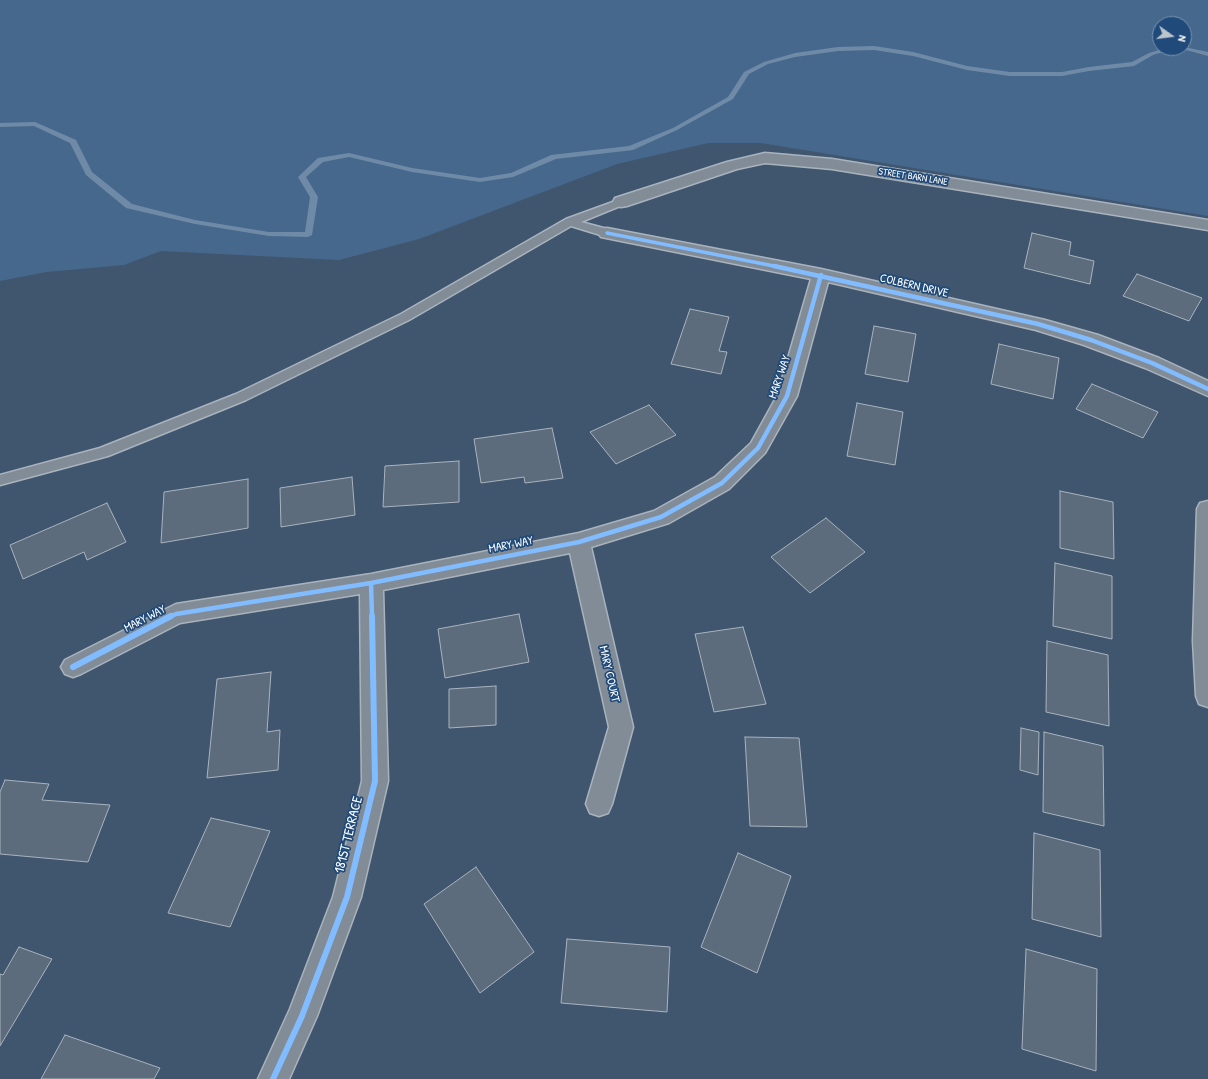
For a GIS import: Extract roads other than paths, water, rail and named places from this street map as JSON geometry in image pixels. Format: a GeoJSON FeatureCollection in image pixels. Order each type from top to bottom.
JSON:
{"type":"FeatureCollection","features":[{"type":"Feature","properties":{"kind":"street","name":"STREET BARN LANE"},"geometry":{"type":"LineString","coordinates":[[621,202],[733,165],[765,158],[832,164],[1208,225]]}},
{"type":"Feature","properties":{"kind":"street","name":"COLBERN DRIVE"},"geometry":{"type":"LineString","coordinates":[[607,233],[821,275],[1038,324],[1090,340],[1152,363],[1208,389]]}},
{"type":"Feature","properties":{"kind":"street","name":"MARY WAY"},"geometry":{"type":"LineString","coordinates":[[73,667],[176,614],[371,583],[579,542],[661,517],[722,483],[758,448],[787,396],[821,275]]}},
{"type":"Feature","properties":{"kind":"street"},"geometry":{"type":"LineString","coordinates":[[1208,509],[1205,641],[1208,696]]}},
{"type":"Feature","properties":{"kind":"street","name":"MARY COURT"},"geometry":{"type":"LineString","coordinates":[[579,542],[621,727],[599,804]]}},
{"type":"Feature","properties":{"kind":"street","name":"181ST TERRACE"},"geometry":{"type":"LineString","coordinates":[[273,1079],[302,1016],[347,897],[375,781],[371,583]]}},
{"type":"Feature","properties":{"kind":"lane"},"geometry":{"type":"LineString","coordinates":[[0,480],[103,452],[241,396],[405,317],[570,222],[621,202]]}},
{"type":"Feature","properties":{"kind":"lane"},"geometry":{"type":"LineString","coordinates":[[570,222],[607,233]]}},
{"type":"Feature","properties":{"kind":"waterway"},"geometry":{"type":"LineString","coordinates":[[0,125],[35,124],[73,142],[89,173],[129,206],[195,222],[269,234],[308,235],[314,197],[302,177],[321,160],[349,155],[412,170],[480,180],[513,175],[554,157],[630,148],[675,129],[731,98],[746,73],[766,63],[795,55],[838,49],[874,48],[913,54],[967,68],[1010,74],[1062,74],[1089,69],[1134,64],[1152,54]]}},
{"type":"Feature","properties":{"kind":"waterway"},"geometry":{"type":"LineString","coordinates":[[1192,50],[1208,54]]}}]}
